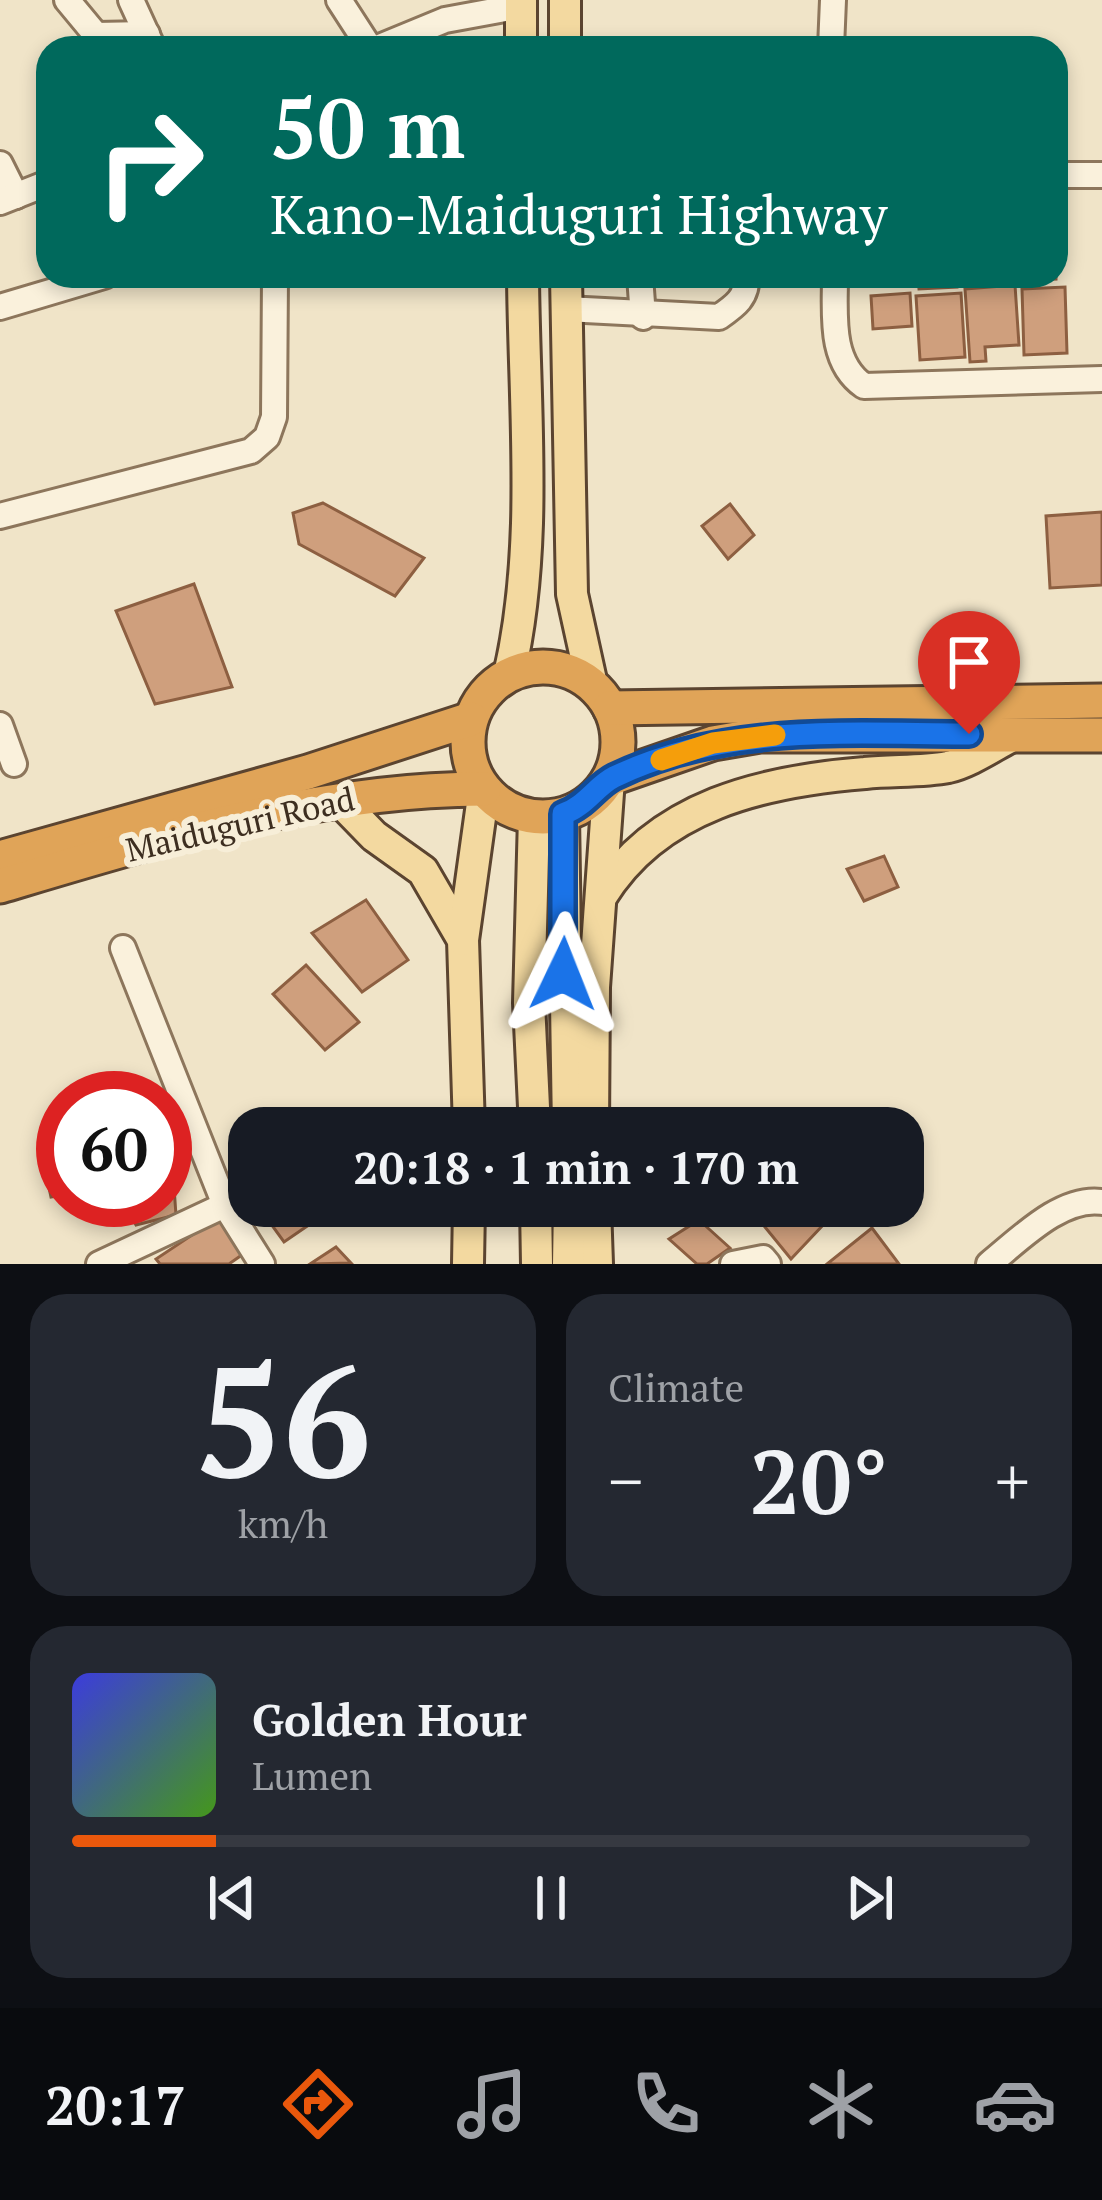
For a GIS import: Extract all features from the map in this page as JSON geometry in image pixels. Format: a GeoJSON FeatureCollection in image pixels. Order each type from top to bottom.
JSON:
{"type":"FeatureCollection","features":[{"type":"Feature","properties":{"kind":"highway"},"geometry":{"type":"LineString","coordinates":[[601,697],[618,751],[609,779],[590,801],[549,816],[506,808],[484,789],[470,763],[471,719],[486,694],[509,675],[552,668],[601,697],[1102,700]]}},
{"type":"Feature","properties":{"kind":"highway","name":"Maiduguri Road"},"geometry":{"type":"LineString","coordinates":[[0,858],[308,772],[471,719]]}},
{"type":"Feature","properties":{"kind":"highway"},"geometry":{"type":"LineString","coordinates":[[609,779],[713,743],[760,735],[1102,735]]}},
{"type":"Feature","properties":{"kind":"highway","name":"Maiduguri Road"},"geometry":{"type":"LineString","coordinates":[[0,886],[190,832],[339,800],[381,792],[484,789]]}},
{"type":"Feature","properties":{"kind":"main road"},"geometry":{"type":"LineString","coordinates":[[565,0],[565,36]]}},
{"type":"Feature","properties":{"kind":"main road"},"geometry":{"type":"LineString","coordinates":[[521,3],[521,36]]}},
{"type":"Feature","properties":{"kind":"main road"},"geometry":{"type":"LineString","coordinates":[[509,675],[521,624],[524,567],[523,288]]}},
{"type":"Feature","properties":{"kind":"main road"},"geometry":{"type":"LineString","coordinates":[[566,288],[572,594],[601,697]]}},
{"type":"Feature","properties":{"kind":"main road"},"geometry":{"type":"LineString","coordinates":[[602,897],[622,862],[650,836],[706,808],[791,780],[950,766],[1020,733]]}},
{"type":"Feature","properties":{"kind":"main road"},"geometry":{"type":"LineString","coordinates":[[593,1107],[593,987],[609,779]]}},
{"type":"Feature","properties":{"kind":"main road"},"geometry":{"type":"LineString","coordinates":[[468,1107],[464,940],[484,789]]}},
{"type":"Feature","properties":{"kind":"main road"},"geometry":{"type":"LineString","coordinates":[[339,800],[374,836],[423,871],[464,940]]}},
{"type":"Feature","properties":{"kind":"main road"},"geometry":{"type":"LineString","coordinates":[[534,1107],[529,1003],[549,816]]}},
{"type":"Feature","properties":{"kind":"main road"},"geometry":{"type":"LineString","coordinates":[[549,816],[567,1107]]}},
{"type":"Feature","properties":{"kind":"main road"},"geometry":{"type":"LineString","coordinates":[[468,1264],[469,1227]]}},
{"type":"Feature","properties":{"kind":"main road"},"geometry":{"type":"LineString","coordinates":[[536,1227],[537,1264]]}},
{"type":"Feature","properties":{"kind":"main road"},"geometry":{"type":"LineString","coordinates":[[568,1227],[568,1264]]}},
{"type":"Feature","properties":{"kind":"main road"},"geometry":{"type":"LineString","coordinates":[[596,1227],[597,1264]]}},
{"type":"Feature","properties":{"kind":"street"},"geometry":{"type":"LineString","coordinates":[[67,0],[96,35],[105,36]]}},
{"type":"Feature","properties":{"kind":"street"},"geometry":{"type":"LineString","coordinates":[[131,0],[148,36]]}},
{"type":"Feature","properties":{"kind":"street"},"geometry":{"type":"LineString","coordinates":[[339,0],[365,36]]}},
{"type":"Feature","properties":{"kind":"street"},"geometry":{"type":"LineString","coordinates":[[832,36],[833,0]]}},
{"type":"Feature","properties":{"kind":"street"},"geometry":{"type":"LineString","coordinates":[[395,36],[442,10],[521,3]]}},
{"type":"Feature","properties":{"kind":"street"},"geometry":{"type":"LineString","coordinates":[[0,164],[8,199],[36,188]]}},
{"type":"Feature","properties":{"kind":"street"},"geometry":{"type":"LineString","coordinates":[[1068,176],[1102,175]]}},
{"type":"Feature","properties":{"kind":"street"},"geometry":{"type":"LineString","coordinates":[[0,307],[64,288]]}},
{"type":"Feature","properties":{"kind":"street"},"geometry":{"type":"LineString","coordinates":[[0,516],[251,451],[267,437],[274,417],[275,288]]}},
{"type":"Feature","properties":{"kind":"street"},"geometry":{"type":"LineString","coordinates":[[641,288],[643,317]]}},
{"type":"Feature","properties":{"kind":"street"},"geometry":{"type":"LineString","coordinates":[[566,309],[643,317],[719,317],[737,305],[747,288]]}},
{"type":"Feature","properties":{"kind":"street"},"geometry":{"type":"LineString","coordinates":[[836,288],[839,348],[847,369],[864,386],[1102,379]]}},
{"type":"Feature","properties":{"kind":"street"},"geometry":{"type":"LineString","coordinates":[[0,725],[14,764]]}},
{"type":"Feature","properties":{"kind":"street"},"geometry":{"type":"LineString","coordinates":[[123,948],[225,1205],[262,1264]]}},
{"type":"Feature","properties":{"kind":"street"},"geometry":{"type":"LineString","coordinates":[[989,1264],[1051,1218],[1082,1201],[1102,1202]]}},
{"type":"Feature","properties":{"kind":"street"},"geometry":{"type":"LineString","coordinates":[[99,1264],[225,1205]]}},
{"type":"Feature","properties":{"kind":"street"},"geometry":{"type":"LineString","coordinates":[[733,1264],[763,1258],[768,1264]]}},
{"type":"Feature","properties":{"kind":"building"},"geometry":{"type":"Polygon","coordinates":[[[1015,288],[1019,345],[985,347],[986,361],[970,362],[965,289],[1015,288]]]}},
{"type":"Feature","properties":{"kind":"building"},"geometry":{"type":"Polygon","coordinates":[[[1065,288],[1067,353],[1024,355],[1022,289],[1065,288]]]}},
{"type":"Feature","properties":{"kind":"building"},"geometry":{"type":"Polygon","coordinates":[[[910,293],[912,326],[873,329],[871,296],[910,293]]]}},
{"type":"Feature","properties":{"kind":"building"},"geometry":{"type":"Polygon","coordinates":[[[961,293],[965,357],[920,360],[916,296],[961,293]]]}},
{"type":"Feature","properties":{"kind":"building"},"geometry":{"type":"Polygon","coordinates":[[[323,503],[424,558],[395,596],[299,544],[293,513],[323,503]]]}},
{"type":"Feature","properties":{"kind":"building"},"geometry":{"type":"Polygon","coordinates":[[[730,504],[754,535],[728,559],[702,526],[730,504]]]}},
{"type":"Feature","properties":{"kind":"building"},"geometry":{"type":"Polygon","coordinates":[[[1102,512],[1102,585],[1050,588],[1046,516],[1102,512]]]}},
{"type":"Feature","properties":{"kind":"building"},"geometry":{"type":"Polygon","coordinates":[[[194,584],[232,687],[155,704],[116,611],[194,584]]]}},
{"type":"Feature","properties":{"kind":"building"},"geometry":{"type":"Polygon","coordinates":[[[884,856],[898,887],[864,901],[847,869],[884,856]]]}},
{"type":"Feature","properties":{"kind":"building"},"geometry":{"type":"Polygon","coordinates":[[[366,900],[408,960],[362,992],[312,933],[366,900]]]}},
{"type":"Feature","properties":{"kind":"building"},"geometry":{"type":"Polygon","coordinates":[[[306,965],[359,1022],[325,1050],[273,994],[306,965]]]}},
{"type":"Feature","properties":{"kind":"building"},"geometry":{"type":"Polygon","coordinates":[[[222,1215],[246,1252],[229,1264],[160,1264],[156,1259],[222,1215]]]}},
{"type":"Feature","properties":{"kind":"building"},"geometry":{"type":"Polygon","coordinates":[[[273,1227],[306,1227],[284,1242],[273,1227]]]}},
{"type":"Feature","properties":{"kind":"building"},"geometry":{"type":"Polygon","coordinates":[[[688,1227],[707,1227],[730,1248],[707,1264],[697,1264],[669,1239],[688,1227]]]}},
{"type":"Feature","properties":{"kind":"building"},"geometry":{"type":"Polygon","coordinates":[[[765,1227],[821,1227],[791,1259],[765,1227]]]}},
{"type":"Feature","properties":{"kind":"building"},"geometry":{"type":"Polygon","coordinates":[[[872,1228],[899,1264],[827,1264],[872,1228]]]}},
{"type":"Feature","properties":{"kind":"building"},"geometry":{"type":"Polygon","coordinates":[[[336,1247],[351,1263],[310,1264],[336,1247]]]}},
{"type":"Feature","properties":{"kind":"slow traffic"},"geometry":{"type":"LineString","coordinates":[[661,760],[713,743],[775,735]]}},
{"type":"Feature","properties":{"kind":"route"},"geometry":{"type":"LineString","coordinates":[[563,974],[563,814],[590,801],[609,779],[713,743],[760,735],[969,734]]}}]}
